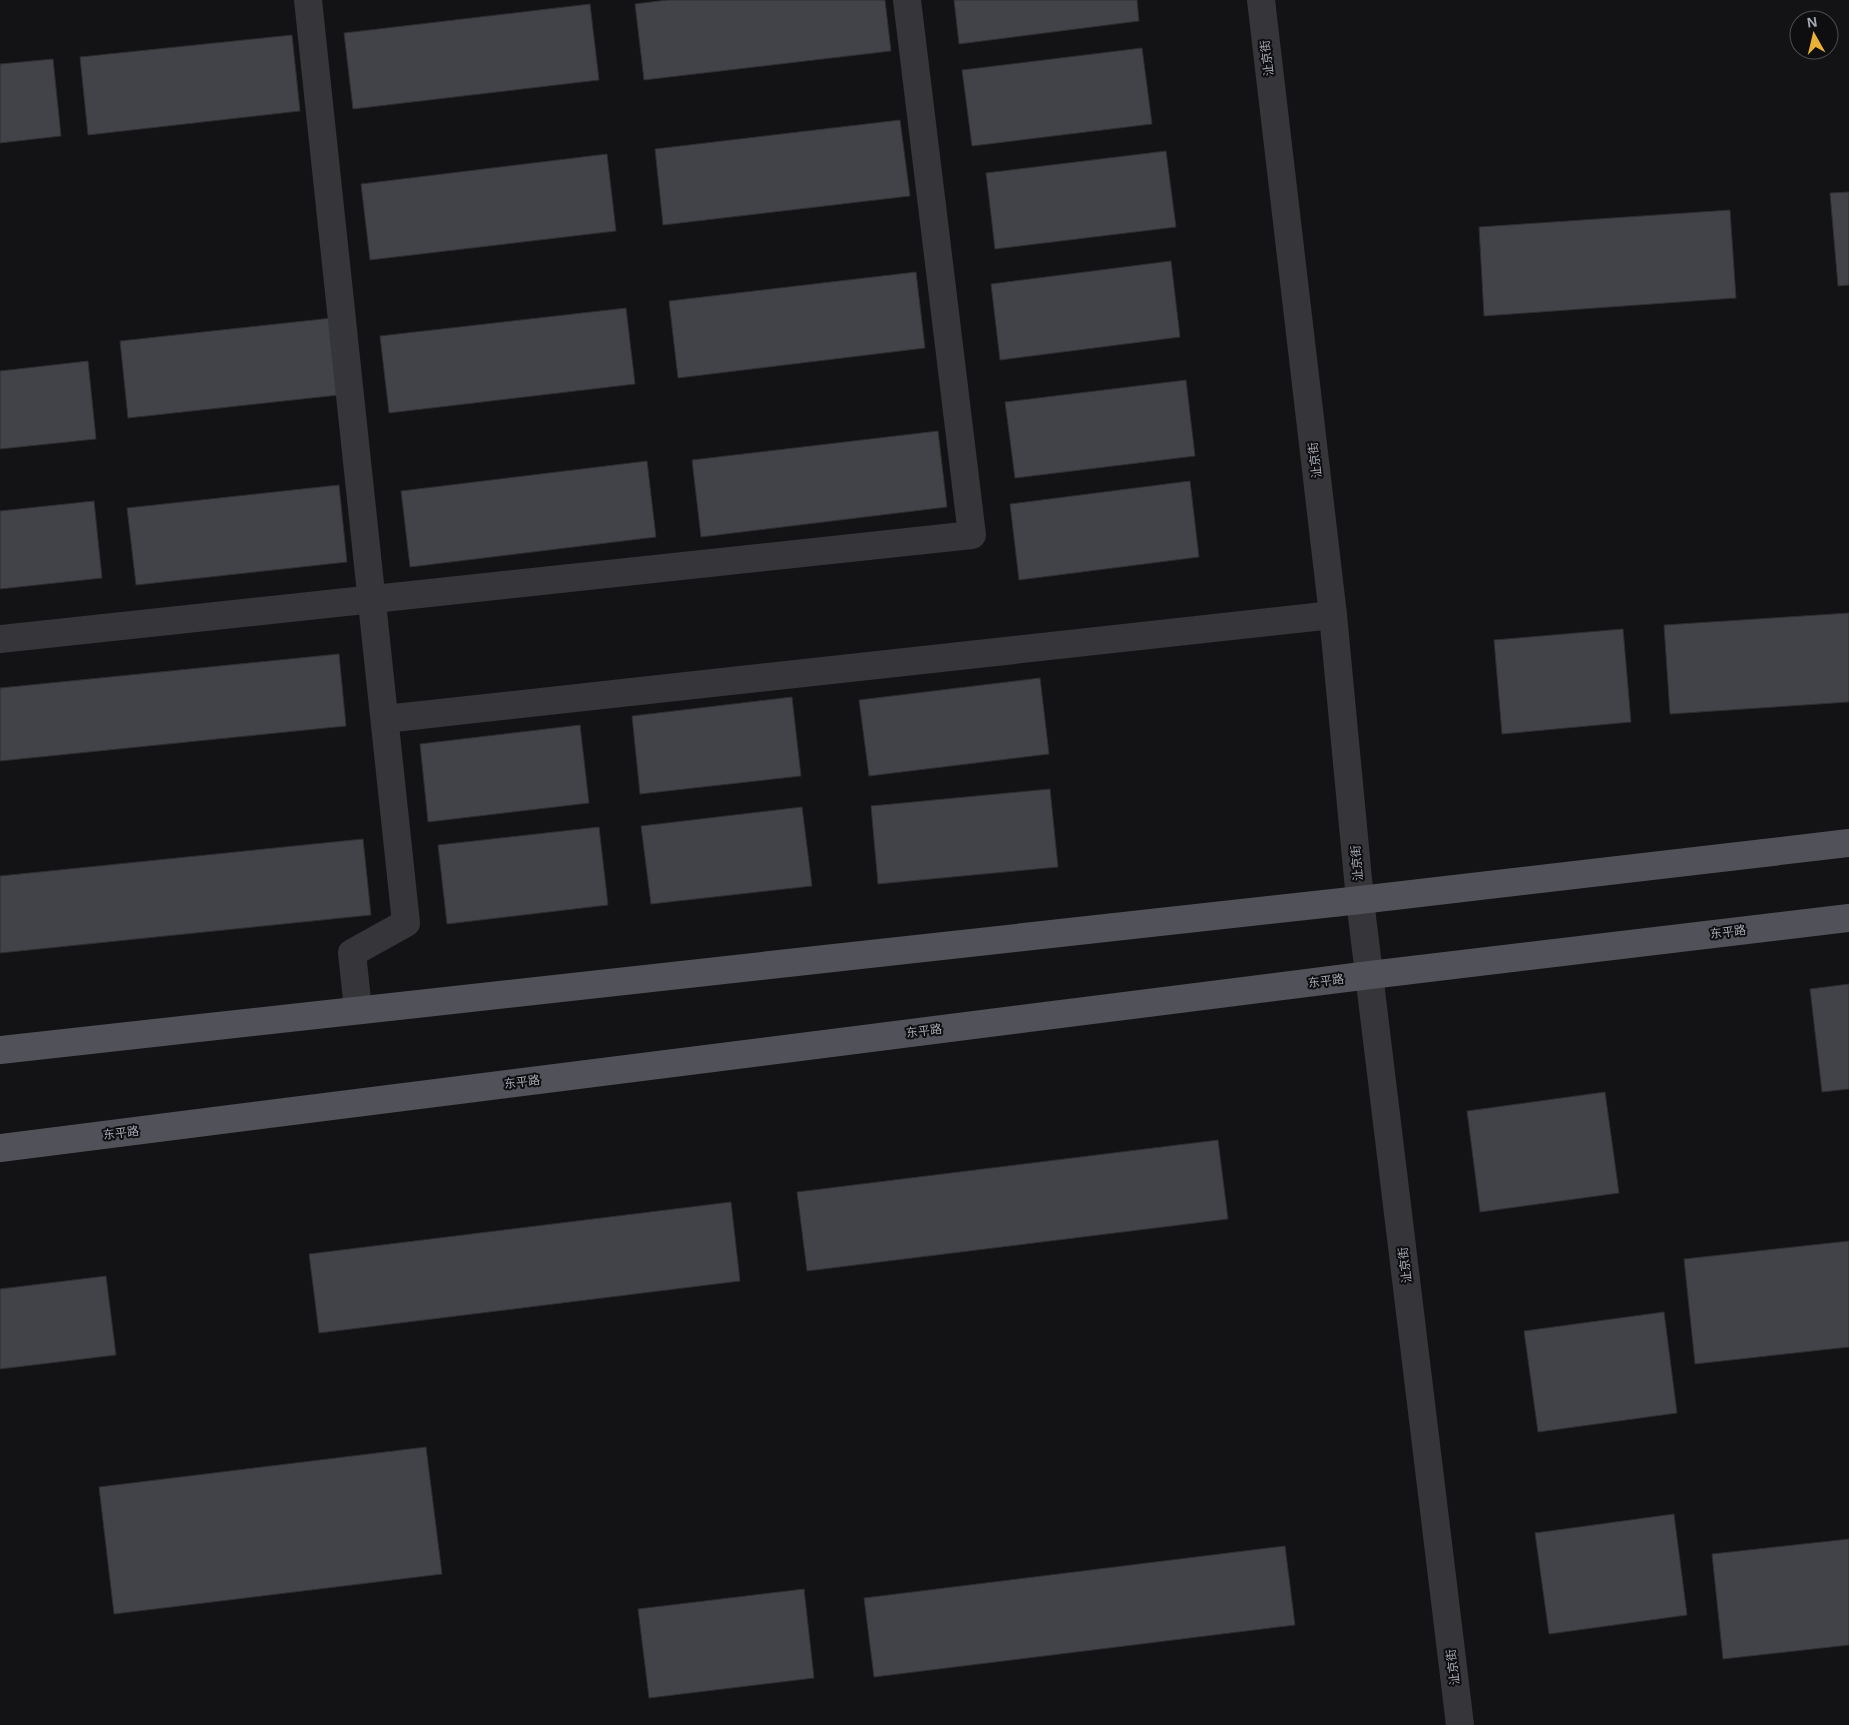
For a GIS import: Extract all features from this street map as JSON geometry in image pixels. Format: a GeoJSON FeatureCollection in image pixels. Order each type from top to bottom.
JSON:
{"type":"FeatureCollection","features":[{"type":"Feature","properties":{"kind":"main road"},"geometry":{"type":"LineString","coordinates":[[0,1050],[358,1009],[1360,900],[1849,843]]}},
{"type":"Feature","properties":{"kind":"main road","name":"东平路"},"geometry":{"type":"LineString","coordinates":[[0,1148],[1370,975],[1849,918]]}},
{"type":"Feature","properties":{"kind":"street"},"geometry":{"type":"LineString","coordinates":[[308,0],[406,922],[352,953],[358,1009]]}},
{"type":"Feature","properties":{"kind":"street"},"geometry":{"type":"LineString","coordinates":[[0,639],[972,535],[907,0]]}},
{"type":"Feature","properties":{"kind":"street","name":"沚京街"},"geometry":{"type":"LineString","coordinates":[[1261,0],[1334,615],[1360,900],[1460,1725]]}},
{"type":"Feature","properties":{"kind":"street"},"geometry":{"type":"LineString","coordinates":[[385,719],[1334,615]]}},
{"type":"Feature","properties":{"kind":"building"},"geometry":{"type":"Polygon","coordinates":[[[667,0],[885,0],[891,51],[644,80],[635,4],[667,0]]]}},
{"type":"Feature","properties":{"kind":"building"},"geometry":{"type":"Polygon","coordinates":[[[954,0],[1137,0],[1139,21],[959,44],[954,0]]]}},
{"type":"Feature","properties":{"kind":"building"},"geometry":{"type":"Polygon","coordinates":[[[590,4],[599,80],[353,109],[344,33],[590,4]]]}},
{"type":"Feature","properties":{"kind":"building"},"geometry":{"type":"Polygon","coordinates":[[[292,35],[300,111],[88,135],[80,57],[292,35]]]}},
{"type":"Feature","properties":{"kind":"building"},"geometry":{"type":"Polygon","coordinates":[[[1142,48],[1152,124],[972,146],[962,70],[1142,48]]]}},
{"type":"Feature","properties":{"kind":"building"},"geometry":{"type":"Polygon","coordinates":[[[53,59],[61,136],[0,143],[0,64],[53,59]]]}},
{"type":"Feature","properties":{"kind":"building"},"geometry":{"type":"Polygon","coordinates":[[[900,120],[910,196],[663,225],[655,149],[900,120]]]}},
{"type":"Feature","properties":{"kind":"building"},"geometry":{"type":"Polygon","coordinates":[[[1166,151],[1176,227],[995,249],[986,173],[1166,151]]]}},
{"type":"Feature","properties":{"kind":"building"},"geometry":{"type":"Polygon","coordinates":[[[607,154],[616,231],[370,260],[361,184],[607,154]]]}},
{"type":"Feature","properties":{"kind":"building"},"geometry":{"type":"Polygon","coordinates":[[[1849,192],[1849,285],[1838,286],[1830,193],[1849,192]]]}},
{"type":"Feature","properties":{"kind":"building"},"geometry":{"type":"Polygon","coordinates":[[[1730,210],[1736,298],[1484,316],[1479,227],[1730,210]]]}},
{"type":"Feature","properties":{"kind":"building"},"geometry":{"type":"Polygon","coordinates":[[[1171,261],[1180,337],[1000,360],[991,284],[1171,261]]]}},
{"type":"Feature","properties":{"kind":"building"},"geometry":{"type":"Polygon","coordinates":[[[916,272],[925,348],[678,378],[669,301],[916,272]]]}},
{"type":"Feature","properties":{"kind":"building"},"geometry":{"type":"Polygon","coordinates":[[[626,308],[635,384],[389,413],[380,336],[626,308]]]}},
{"type":"Feature","properties":{"kind":"building"},"geometry":{"type":"Polygon","coordinates":[[[332,318],[339,395],[128,418],[120,341],[332,318]]]}},
{"type":"Feature","properties":{"kind":"building"},"geometry":{"type":"Polygon","coordinates":[[[88,361],[96,439],[0,449],[0,371],[88,361]]]}},
{"type":"Feature","properties":{"kind":"building"},"geometry":{"type":"Polygon","coordinates":[[[1186,380],[1195,456],[1015,478],[1005,402],[1186,380]]]}},
{"type":"Feature","properties":{"kind":"building"},"geometry":{"type":"Polygon","coordinates":[[[938,431],[947,507],[701,537],[692,460],[938,431]]]}},
{"type":"Feature","properties":{"kind":"building"},"geometry":{"type":"Polygon","coordinates":[[[647,461],[656,537],[410,567],[401,491],[647,461]]]}},
{"type":"Feature","properties":{"kind":"building"},"geometry":{"type":"Polygon","coordinates":[[[1190,481],[1199,557],[1019,580],[1010,504],[1190,481]]]}},
{"type":"Feature","properties":{"kind":"building"},"geometry":{"type":"Polygon","coordinates":[[[339,485],[347,562],[136,585],[127,508],[339,485]]]}},
{"type":"Feature","properties":{"kind":"building"},"geometry":{"type":"Polygon","coordinates":[[[94,501],[102,578],[0,589],[0,511],[94,501]]]}},
{"type":"Feature","properties":{"kind":"building"},"geometry":{"type":"Polygon","coordinates":[[[1849,613],[1849,702],[1670,714],[1664,625],[1849,613]]]}},
{"type":"Feature","properties":{"kind":"building"},"geometry":{"type":"Polygon","coordinates":[[[1623,629],[1631,722],[1502,734],[1494,640],[1623,629]]]}},
{"type":"Feature","properties":{"kind":"building"},"geometry":{"type":"Polygon","coordinates":[[[339,654],[346,726],[0,761],[0,688],[339,654]]]}},
{"type":"Feature","properties":{"kind":"building"},"geometry":{"type":"Polygon","coordinates":[[[1040,678],[1049,754],[869,776],[859,700],[1040,678]]]}},
{"type":"Feature","properties":{"kind":"building"},"geometry":{"type":"Polygon","coordinates":[[[792,697],[801,776],[640,794],[632,716],[792,697]]]}},
{"type":"Feature","properties":{"kind":"building"},"geometry":{"type":"Polygon","coordinates":[[[580,725],[589,803],[428,822],[420,744],[580,725]]]}},
{"type":"Feature","properties":{"kind":"building"},"geometry":{"type":"Polygon","coordinates":[[[1050,789],[1058,867],[878,884],[871,806],[1050,789]]]}},
{"type":"Feature","properties":{"kind":"building"},"geometry":{"type":"Polygon","coordinates":[[[802,807],[812,886],[651,904],[641,826],[802,807]]]}},
{"type":"Feature","properties":{"kind":"building"},"geometry":{"type":"Polygon","coordinates":[[[599,827],[608,905],[447,924],[438,845],[599,827]]]}},
{"type":"Feature","properties":{"kind":"building"},"geometry":{"type":"Polygon","coordinates":[[[363,839],[371,915],[0,953],[0,876],[363,839]]]}},
{"type":"Feature","properties":{"kind":"building"},"geometry":{"type":"Polygon","coordinates":[[[1849,984],[1849,1089],[1822,1092],[1810,989],[1849,984]]]}},
{"type":"Feature","properties":{"kind":"building"},"geometry":{"type":"Polygon","coordinates":[[[1605,1092],[1619,1193],[1480,1212],[1467,1111],[1605,1092]]]}},
{"type":"Feature","properties":{"kind":"building"},"geometry":{"type":"Polygon","coordinates":[[[1218,1140],[1228,1219],[807,1271],[797,1192],[1218,1140]]]}},
{"type":"Feature","properties":{"kind":"building"},"geometry":{"type":"Polygon","coordinates":[[[731,1202],[740,1281],[319,1333],[309,1254],[731,1202]]]}},
{"type":"Feature","properties":{"kind":"building"},"geometry":{"type":"Polygon","coordinates":[[[1849,1241],[1849,1347],[1695,1364],[1684,1259],[1849,1241]]]}},
{"type":"Feature","properties":{"kind":"building"},"geometry":{"type":"Polygon","coordinates":[[[106,1276],[116,1355],[0,1369],[0,1289],[106,1276]]]}},
{"type":"Feature","properties":{"kind":"building"},"geometry":{"type":"Polygon","coordinates":[[[1664,1312],[1677,1413],[1538,1432],[1524,1331],[1664,1312]]]}},
{"type":"Feature","properties":{"kind":"building"},"geometry":{"type":"Polygon","coordinates":[[[426,1447],[442,1574],[114,1614],[99,1487],[426,1447]]]}},
{"type":"Feature","properties":{"kind":"building"},"geometry":{"type":"Polygon","coordinates":[[[1674,1514],[1687,1615],[1549,1634],[1535,1533],[1674,1514]]]}},
{"type":"Feature","properties":{"kind":"building"},"geometry":{"type":"Polygon","coordinates":[[[1849,1539],[1849,1645],[1723,1659],[1712,1554],[1849,1539]]]}},
{"type":"Feature","properties":{"kind":"building"},"geometry":{"type":"Polygon","coordinates":[[[1285,1546],[1295,1625],[874,1677],[864,1598],[1285,1546]]]}},
{"type":"Feature","properties":{"kind":"building"},"geometry":{"type":"Polygon","coordinates":[[[804,1589],[814,1678],[649,1698],[638,1609],[804,1589]]]}}]}
